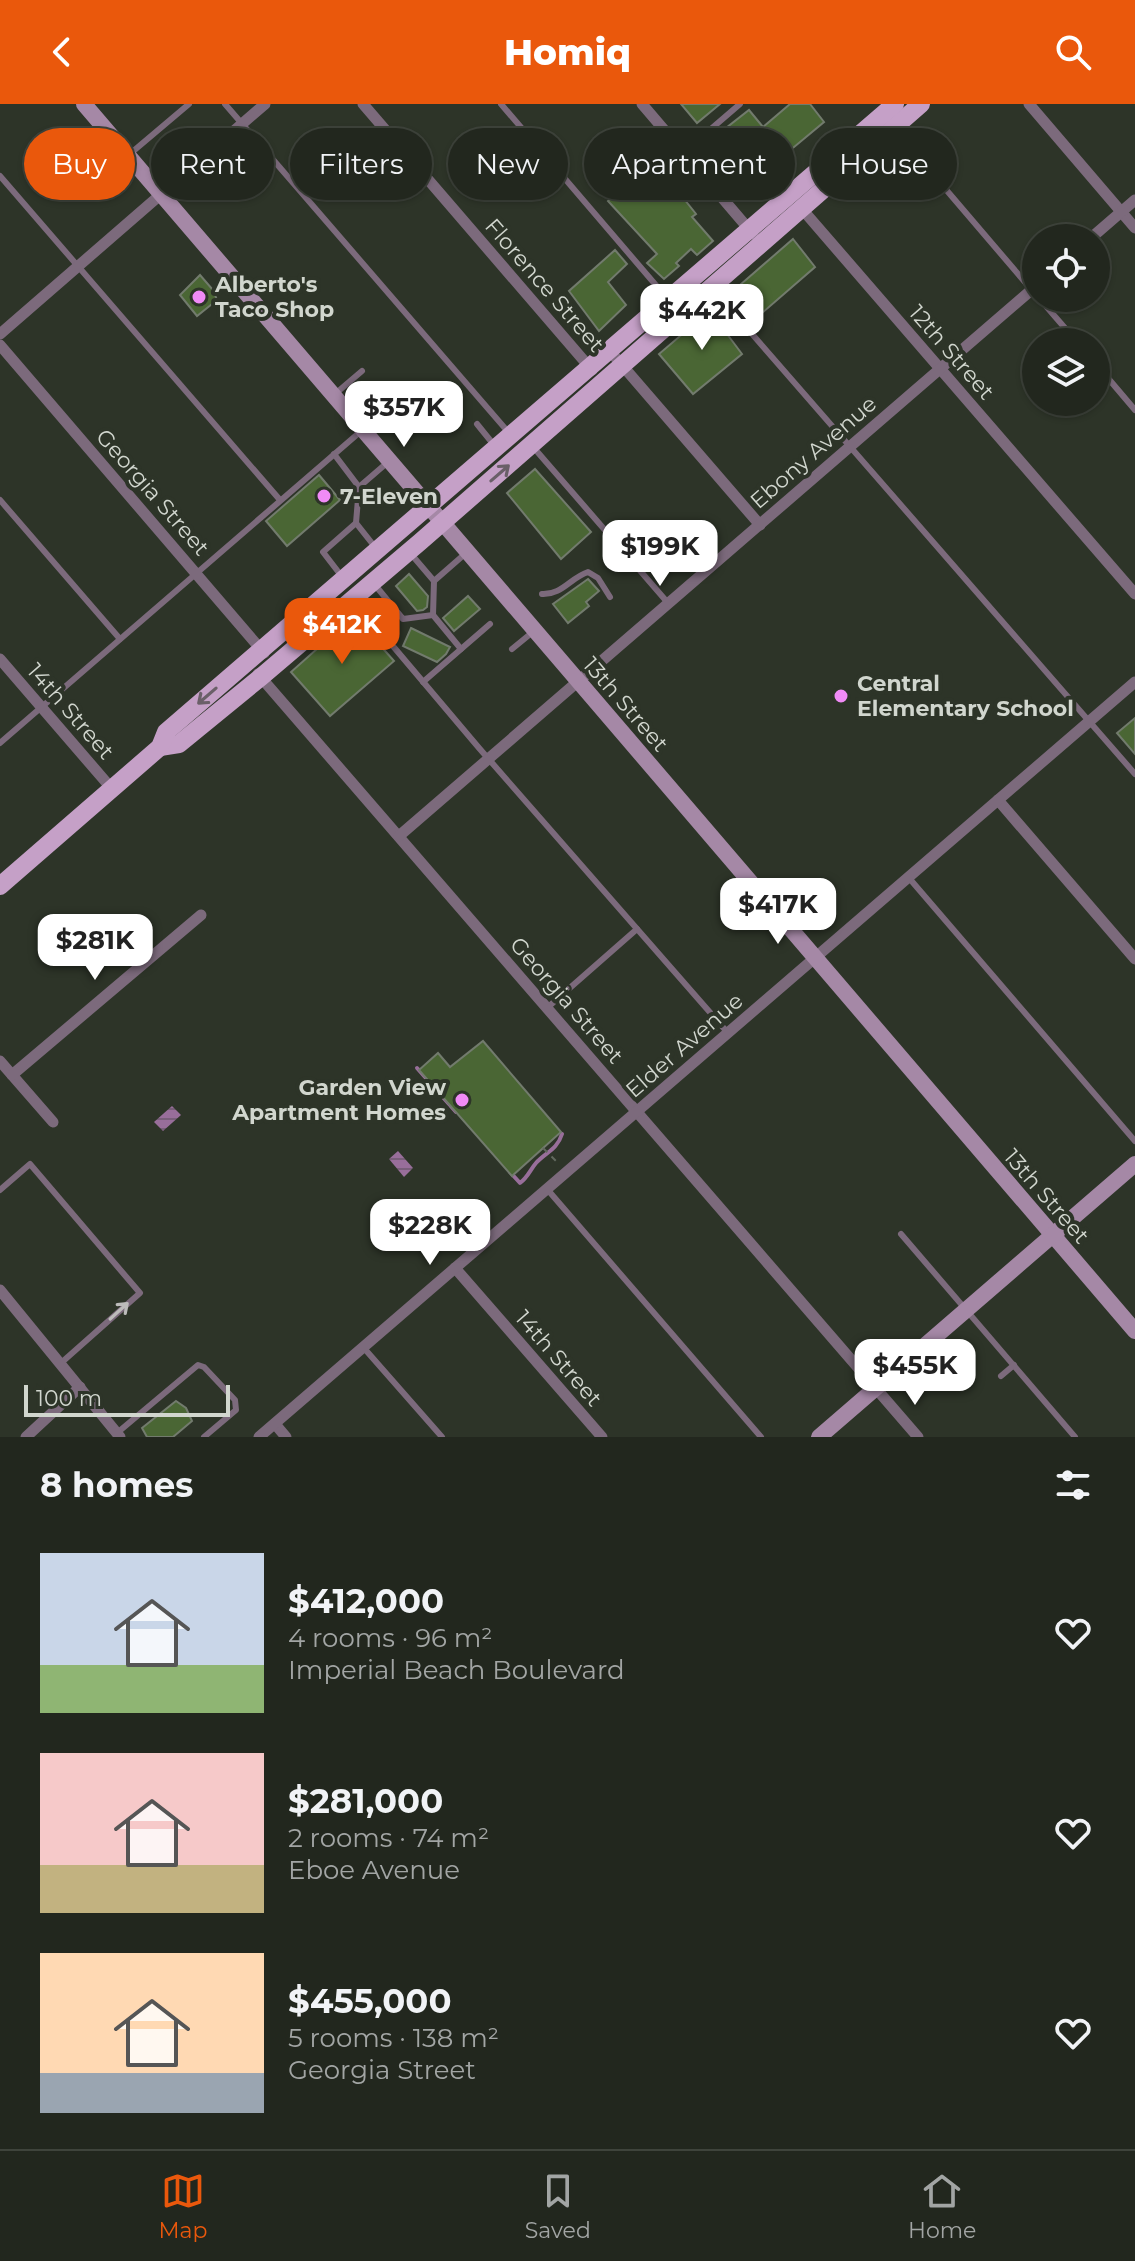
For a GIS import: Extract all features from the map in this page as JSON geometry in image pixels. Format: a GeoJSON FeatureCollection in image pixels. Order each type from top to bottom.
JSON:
{"type":"FeatureCollection","features":[{"type":"Feature","properties":{"kind":"main road","name":"13th Street"},"geometry":{"type":"LineString","coordinates":[[84,104],[104,128]]}},
{"type":"Feature","properties":{"kind":"main road"},"geometry":{"type":"LineString","coordinates":[[0,886],[160,747],[166,732],[895,104]]}},
{"type":"Feature","properties":{"kind":"main road"},"geometry":{"type":"LineString","coordinates":[[894,128],[920,104]]}},
{"type":"Feature","properties":{"kind":"main road","name":"13th Street"},"geometry":{"type":"LineString","coordinates":[[135,164],[151,182]]}},
{"type":"Feature","properties":{"kind":"main road","name":"13th Street"},"geometry":{"type":"LineString","coordinates":[[166,200],[1135,1331]]}},
{"type":"Feature","properties":{"kind":"main road"},"geometry":{"type":"LineString","coordinates":[[160,747],[179,744],[268,672],[812,200]]}},
{"type":"Feature","properties":{"kind":"main road"},"geometry":{"type":"LineString","coordinates":[[819,1437],[1135,1164]]}},
{"type":"Feature","properties":{"kind":"street"},"geometry":{"type":"LineString","coordinates":[[237,128],[265,104]]}},
{"type":"Feature","properties":{"kind":"street","name":"Florence Street"},"geometry":{"type":"LineString","coordinates":[[363,104],[603,383]]}},
{"type":"Feature","properties":{"kind":"street"},"geometry":{"type":"LineString","coordinates":[[642,104],[662,128]]}},
{"type":"Feature","properties":{"kind":"street"},"geometry":{"type":"LineString","coordinates":[[1029,104],[1135,228]]}},
{"type":"Feature","properties":{"kind":"street"},"geometry":{"type":"LineString","coordinates":[[0,334],[154,200]]}},
{"type":"Feature","properties":{"kind":"street"},"geometry":{"type":"LineString","coordinates":[[723,200],[762,245]]}},
{"type":"Feature","properties":{"kind":"street"},"geometry":{"type":"LineString","coordinates":[[1108,224],[1135,200]]}},
{"type":"Feature","properties":{"kind":"street","name":"12th Street"},"geometry":{"type":"LineString","coordinates":[[802,209],[1135,594]]}},
{"type":"Feature","properties":{"kind":"street","name":"Ebony Avenue"},"geometry":{"type":"LineString","coordinates":[[399,836],[940,369],[1022,303]]}},
{"type":"Feature","properties":{"kind":"street","name":"Georgia Street"},"geometry":{"type":"LineString","coordinates":[[0,345],[196,574],[254,656],[399,836],[918,1437]]}},
{"type":"Feature","properties":{"kind":"street","name":"Florence Street"},"geometry":{"type":"LineString","coordinates":[[609,350],[760,525]]}},
{"type":"Feature","properties":{"kind":"street","name":"Georgia Street"},"geometry":{"type":"LineString","coordinates":[[254,656],[268,672]]}},
{"type":"Feature","properties":{"kind":"street","name":"14th Street"},"geometry":{"type":"LineString","coordinates":[[0,659],[112,789]]}},
{"type":"Feature","properties":{"kind":"street","name":"Elder Avenue"},"geometry":{"type":"LineString","coordinates":[[259,1437],[1135,682]]}},
{"type":"Feature","properties":{"kind":"street"},"geometry":{"type":"LineString","coordinates":[[998,800],[1135,959]]}},
{"type":"Feature","properties":{"kind":"street"},"geometry":{"type":"LineString","coordinates":[[12,1075],[201,915]]}},
{"type":"Feature","properties":{"kind":"street"},"geometry":{"type":"LineString","coordinates":[[0,1061],[53,1122]]}},
{"type":"Feature","properties":{"kind":"street","name":"14th Street"},"geometry":{"type":"LineString","coordinates":[[455,1268],[602,1437]]}},
{"type":"Feature","properties":{"kind":"street"},"geometry":{"type":"LineString","coordinates":[[0,1290],[119,1435]]}},
{"type":"Feature","properties":{"kind":"street"},"geometry":{"type":"LineString","coordinates":[[26,1437],[80,1387]]}},
{"type":"Feature","properties":{"kind":"street"},"geometry":{"type":"LineString","coordinates":[[275,1424],[286,1437]]}},
{"type":"Feature","properties":{"kind":"lane"},"geometry":{"type":"LineString","coordinates":[[135,150],[189,104]]}},
{"type":"Feature","properties":{"kind":"lane"},"geometry":{"type":"LineString","coordinates":[[225,104],[504,442]]}},
{"type":"Feature","properties":{"kind":"lane"},"geometry":{"type":"LineString","coordinates":[[501,104],[668,300]]}},
{"type":"Feature","properties":{"kind":"lane"},"geometry":{"type":"LineString","coordinates":[[712,128],[740,104]]}},
{"type":"Feature","properties":{"kind":"lane"},"geometry":{"type":"LineString","coordinates":[[0,176],[280,500]]}},
{"type":"Feature","properties":{"kind":"lane"},"geometry":{"type":"LineString","coordinates":[[956,200],[1022,276]]}},
{"type":"Feature","properties":{"kind":"lane"},"geometry":{"type":"LineString","coordinates":[[712,288],[1135,774]]}},
{"type":"Feature","properties":{"kind":"lane"},"geometry":{"type":"LineString","coordinates":[[1052,312],[1066,328]]}},
{"type":"Feature","properties":{"kind":"lane"},"geometry":{"type":"LineString","coordinates":[[332,396],[362,371]]}},
{"type":"Feature","properties":{"kind":"lane"},"geometry":{"type":"LineString","coordinates":[[1110,381],[1135,410]]}},
{"type":"Feature","properties":{"kind":"lane"},"geometry":{"type":"LineString","coordinates":[[477,424],[504,442]]}},
{"type":"Feature","properties":{"kind":"lane"},"geometry":{"type":"LineString","coordinates":[[0,743],[361,431]]}},
{"type":"Feature","properties":{"kind":"lane"},"geometry":{"type":"LineString","coordinates":[[532,445],[669,603]]}},
{"type":"Feature","properties":{"kind":"lane"},"geometry":{"type":"LineString","coordinates":[[334,454],[359,487],[356,523],[323,552],[344,579]]}},
{"type":"Feature","properties":{"kind":"lane"},"geometry":{"type":"LineString","coordinates":[[359,487],[388,462]]}},
{"type":"Feature","properties":{"kind":"lane"},"geometry":{"type":"LineString","coordinates":[[0,500],[120,639]]}},
{"type":"Feature","properties":{"kind":"lane"},"geometry":{"type":"LineString","coordinates":[[356,523],[378,550]]}},
{"type":"Feature","properties":{"kind":"lane"},"geometry":{"type":"LineString","coordinates":[[409,552],[434,581],[433,615],[461,649]]}},
{"type":"Feature","properties":{"kind":"lane"},"geometry":{"type":"LineString","coordinates":[[434,581],[466,553]]}},
{"type":"Feature","properties":{"kind":"lane"},"geometry":{"type":"LineString","coordinates":[[542,594],[553,595],[579,574],[588,572],[598,578],[610,597]]}},
{"type":"Feature","properties":{"kind":"lane"},"geometry":{"type":"LineString","coordinates":[[372,583],[403,619],[433,615]]}},
{"type":"Feature","properties":{"kind":"lane"},"geometry":{"type":"LineString","coordinates":[[353,599],[488,759],[728,1033]]}},
{"type":"Feature","properties":{"kind":"lane"},"geometry":{"type":"LineString","coordinates":[[423,682],[490,624]]}},
{"type":"Feature","properties":{"kind":"lane"},"geometry":{"type":"LineString","coordinates":[[512,649],[534,631]]}},
{"type":"Feature","properties":{"kind":"lane"},"geometry":{"type":"LineString","coordinates":[[909,878],[1135,1141]]}},
{"type":"Feature","properties":{"kind":"lane"},"geometry":{"type":"LineString","coordinates":[[547,1008],[637,929]]}},
{"type":"Feature","properties":{"kind":"lane"},"geometry":{"type":"LineString","coordinates":[[0,1190],[30,1164],[140,1293],[61,1363]]}},
{"type":"Feature","properties":{"kind":"lane"},"geometry":{"type":"LineString","coordinates":[[547,1189],[761,1437]]}},
{"type":"Feature","properties":{"kind":"lane"},"geometry":{"type":"LineString","coordinates":[[901,1234],[1075,1437]]}},
{"type":"Feature","properties":{"kind":"lane"},"geometry":{"type":"LineString","coordinates":[[363,1347],[442,1437]]}},
{"type":"Feature","properties":{"kind":"lane"},"geometry":{"type":"LineString","coordinates":[[119,1435],[198,1365],[204,1367],[235,1400],[236,1410],[204,1437]]}},
{"type":"Feature","properties":{"kind":"lane"},"geometry":{"type":"LineString","coordinates":[[1001,1376],[1014,1365]]}},
{"type":"Feature","properties":{"kind":"path"},"geometry":{"type":"LineString","coordinates":[[543,1148],[558,1163]]}},
{"type":"Feature","properties":{"kind":"shaded area"},"geometry":{"type":"Polygon","coordinates":[[[172,1106],[181,1115],[163,1131],[154,1122],[172,1106]]]}},
{"type":"Feature","properties":{"kind":"shaded area"},"geometry":{"type":"Polygon","coordinates":[[[398,1151],[413,1168],[404,1177],[389,1159],[398,1151]]]}},
{"type":"Feature","properties":{"kind":"building"},"geometry":{"type":"Polygon","coordinates":[[[681,104],[720,104],[697,123],[681,104]]]}},
{"type":"Feature","properties":{"kind":"building"},"geometry":{"type":"Polygon","coordinates":[[[790,104],[810,104],[824,122],[817,128],[811,128],[811,133],[795,146],[795,128],[726,128],[749,110],[763,127],[790,104]]]}},
{"type":"Feature","properties":{"kind":"building"},"geometry":{"type":"Polygon","coordinates":[[[685,200],[696,214],[692,217],[713,241],[697,255],[691,249],[676,263],[679,266],[664,279],[647,263],[657,254],[608,201],[685,200]]]}},
{"type":"Feature","properties":{"kind":"building"},"geometry":{"type":"Polygon","coordinates":[[[793,239],[815,267],[762,313],[754,304],[748,309],[733,291],[793,239]]]}},
{"type":"Feature","properties":{"kind":"building"},"geometry":{"type":"Polygon","coordinates":[[[615,250],[627,264],[608,282],[626,305],[599,331],[569,291],[615,250]]]}},
{"type":"Feature","properties":{"kind":"building","name":"Alberto's Taco Shop"},"geometry":{"type":"Polygon","coordinates":[[[200,275],[217,300],[197,316],[180,295],[200,275]]]}},
{"type":"Feature","properties":{"kind":"building"},"geometry":{"type":"Polygon","coordinates":[[[713,308],[729,326],[724,330],[742,354],[693,394],[659,354],[713,308]]]}},
{"type":"Feature","properties":{"kind":"building"},"geometry":{"type":"Polygon","coordinates":[[[535,469],[591,532],[561,559],[507,493],[535,469]]]}},
{"type":"Feature","properties":{"kind":"building"},"geometry":{"type":"Polygon","coordinates":[[[319,475],[340,500],[287,546],[266,521],[319,475]]]}},
{"type":"Feature","properties":{"kind":"building"},"geometry":{"type":"Polygon","coordinates":[[[409,574],[428,596],[427,607],[423,610],[417,611],[396,586],[409,574]]]}},
{"type":"Feature","properties":{"kind":"building"},"geometry":{"type":"Polygon","coordinates":[[[588,579],[599,591],[586,602],[589,606],[568,623],[553,604],[588,579]]]}},
{"type":"Feature","properties":{"kind":"building"},"geometry":{"type":"Polygon","coordinates":[[[468,596],[480,609],[454,631],[443,618],[468,596]]]}},
{"type":"Feature","properties":{"kind":"building"},"geometry":{"type":"Polygon","coordinates":[[[354,616],[394,661],[330,716],[291,672],[354,616]]]}},
{"type":"Feature","properties":{"kind":"building"},"geometry":{"type":"Polygon","coordinates":[[[411,628],[450,647],[446,654],[437,662],[403,646],[411,628]]]}},
{"type":"Feature","properties":{"kind":"building"},"geometry":{"type":"Polygon","coordinates":[[[1135,718],[1135,754],[1117,733],[1135,718]]]}},
{"type":"Feature","properties":{"kind":"building","name":"Garden View Apartment Homes"},"geometry":{"type":"Polygon","coordinates":[[[483,1041],[561,1132],[512,1176],[419,1070],[438,1053],[450,1067],[483,1041]]]}},
{"type":"Feature","properties":{"kind":"building"},"geometry":{"type":"Polygon","coordinates":[[[176,1401],[186,1408],[192,1421],[173,1437],[147,1437],[142,1428],[176,1401]]]}},
{"type":"Feature","properties":{"kind":"waterway"},"geometry":{"type":"LineString","coordinates":[[417,1068],[456,1112]]}},
{"type":"Feature","properties":{"kind":"waterway"},"geometry":{"type":"LineString","coordinates":[[510,1172],[520,1183],[562,1134]]}},
{"type":"Feature","properties":{"kind":"place","name":"Alberto's Taco Shop"},"geometry":{"type":"Point","coordinates":[199,297]}},
{"type":"Feature","properties":{"kind":"place","name":"7-Eleven"},"geometry":{"type":"Point","coordinates":[324,496]}},
{"type":"Feature","properties":{"kind":"place","name":"Central Elementary School"},"geometry":{"type":"Point","coordinates":[841,696]}},
{"type":"Feature","properties":{"kind":"place","name":"Garden View Apartment Homes"},"geometry":{"type":"Point","coordinates":[462,1100]}}]}
